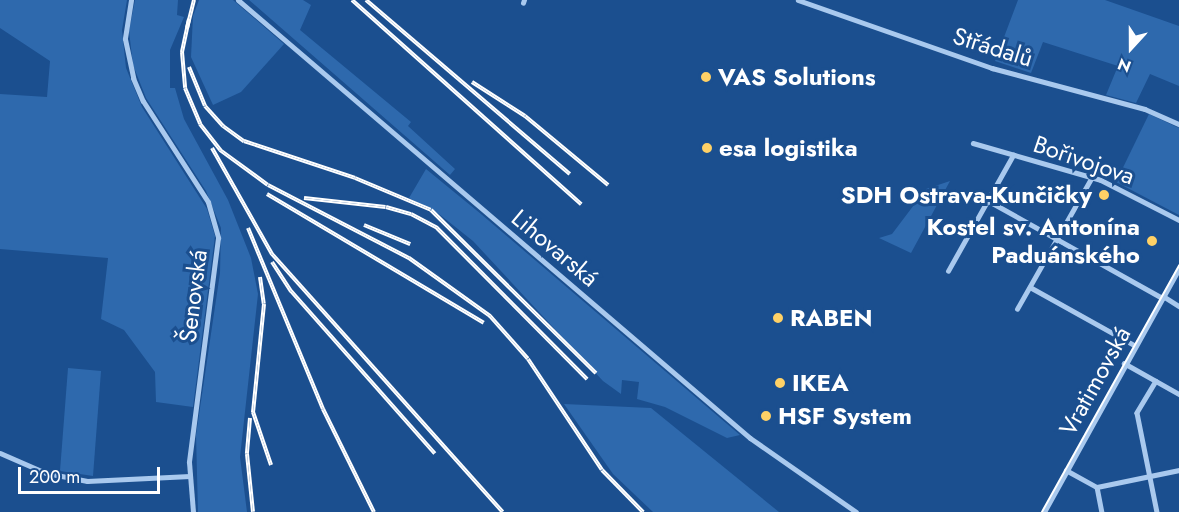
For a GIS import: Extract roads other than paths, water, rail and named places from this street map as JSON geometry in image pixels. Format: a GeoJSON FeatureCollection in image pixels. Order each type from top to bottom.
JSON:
{"type":"FeatureCollection","features":[{"type":"Feature","properties":{"kind":"street","name":"Šenovská"},"geometry":{"type":"LineString","coordinates":[[131,0],[125,39],[134,78],[143,101],[208,202],[218,238],[190,476],[193,512]]}},
{"type":"Feature","properties":{"kind":"street","name":"Lihovarská"},"geometry":{"type":"LineString","coordinates":[[238,0],[750,438],[856,512]]}},
{"type":"Feature","properties":{"kind":"street","name":"Střádalů"},"geometry":{"type":"LineString","coordinates":[[798,0],[992,68],[1145,109],[1179,124]]}},
{"type":"Feature","properties":{"kind":"street","name":"Bořivojova"},"geometry":{"type":"LineString","coordinates":[[973,143],[1092,177],[1179,220]]}},
{"type":"Feature","properties":{"kind":"street"},"geometry":{"type":"LineString","coordinates":[[948,271],[1013,155]]}},
{"type":"Feature","properties":{"kind":"street"},"geometry":{"type":"LineString","coordinates":[[1017,309],[1092,177]]}},
{"type":"Feature","properties":{"kind":"street"},"geometry":{"type":"LineString","coordinates":[[987,200],[1179,306]]}},
{"type":"Feature","properties":{"kind":"street","name":"Vratimovská"},"geometry":{"type":"LineString","coordinates":[[1044,512],[1124,363],[1179,268]]}},
{"type":"Feature","properties":{"kind":"street"},"geometry":{"type":"LineString","coordinates":[[1030,287],[1134,345]]}},
{"type":"Feature","properties":{"kind":"street"},"geometry":{"type":"LineString","coordinates":[[1124,363],[1178,392]]}},
{"type":"Feature","properties":{"kind":"street"},"geometry":{"type":"LineString","coordinates":[[1156,381],[1137,413],[1157,512]]}},
{"type":"Feature","properties":{"kind":"street"},"geometry":{"type":"LineString","coordinates":[[0,453],[46,473],[87,482],[190,476]]}},
{"type":"Feature","properties":{"kind":"street"},"geometry":{"type":"LineString","coordinates":[[1066,470],[1097,487],[1179,470]]}},
{"type":"Feature","properties":{"kind":"street"},"geometry":{"type":"LineString","coordinates":[[1097,487],[1102,512]]}},
{"type":"Feature","properties":{"kind":"tram line"},"geometry":{"type":"LineString","coordinates":[[1042,512],[1179,266]]}},
{"type":"Feature","properties":{"kind":"railway"},"geometry":{"type":"LineString","coordinates":[[187,28],[194,0]]}},
{"type":"Feature","properties":{"kind":"railway"},"geometry":{"type":"LineString","coordinates":[[352,0],[581,204]]}},
{"type":"Feature","properties":{"kind":"railway"},"geometry":{"type":"LineString","coordinates":[[366,0],[570,174]]}},
{"type":"Feature","properties":{"kind":"railway"},"geometry":{"type":"LineString","coordinates":[[189,19],[182,52],[185,88],[200,124],[220,150],[268,185],[409,258],[490,316],[528,359],[602,470],[643,512]]}},
{"type":"Feature","properties":{"kind":"railway"},"geometry":{"type":"LineString","coordinates":[[189,67],[205,106],[223,126],[244,141],[355,178],[431,210],[596,373]]}},
{"type":"Feature","properties":{"kind":"railway"},"geometry":{"type":"LineString","coordinates":[[472,82],[525,116],[608,185]]}},
{"type":"Feature","properties":{"kind":"railway"},"geometry":{"type":"LineString","coordinates":[[212,148],[272,254],[503,512]]}},
{"type":"Feature","properties":{"kind":"railway"},"geometry":{"type":"LineString","coordinates":[[267,194],[484,323]]}},
{"type":"Feature","properties":{"kind":"railway"},"geometry":{"type":"LineString","coordinates":[[304,198],[386,207],[411,214],[437,228],[587,379]]}},
{"type":"Feature","properties":{"kind":"railway"},"geometry":{"type":"LineString","coordinates":[[364,225],[410,244]]}},
{"type":"Feature","properties":{"kind":"railway"},"geometry":{"type":"LineString","coordinates":[[248,228],[323,409],[374,512]]}},
{"type":"Feature","properties":{"kind":"railway"},"geometry":{"type":"LineString","coordinates":[[272,262],[291,291],[435,454]]}},
{"type":"Feature","properties":{"kind":"railway"},"geometry":{"type":"LineString","coordinates":[[260,277],[264,304],[253,412],[271,465]]}},
{"type":"Feature","properties":{"kind":"railway"},"geometry":{"type":"LineString","coordinates":[[250,418],[247,454],[253,512]]}},
{"type":"Feature","properties":{"kind":"place","name":"VAS Solutions"},"geometry":{"type":"Point","coordinates":[706,77]}},
{"type":"Feature","properties":{"kind":"place","name":"esa logistika"},"geometry":{"type":"Point","coordinates":[707,148]}},
{"type":"Feature","properties":{"kind":"place","name":"SDH Ostrava-Kunčičky"},"geometry":{"type":"Point","coordinates":[1104,195]}},
{"type":"Feature","properties":{"kind":"place","name":"Kostel sv. Antonína Paduánského"},"geometry":{"type":"Point","coordinates":[1152,241]}},
{"type":"Feature","properties":{"kind":"place","name":"RABEN"},"geometry":{"type":"Point","coordinates":[778,318]}},
{"type":"Feature","properties":{"kind":"place","name":"IKEA"},"geometry":{"type":"Point","coordinates":[780,383]}},
{"type":"Feature","properties":{"kind":"place","name":"HSF System"},"geometry":{"type":"Point","coordinates":[766,416]}}]}
